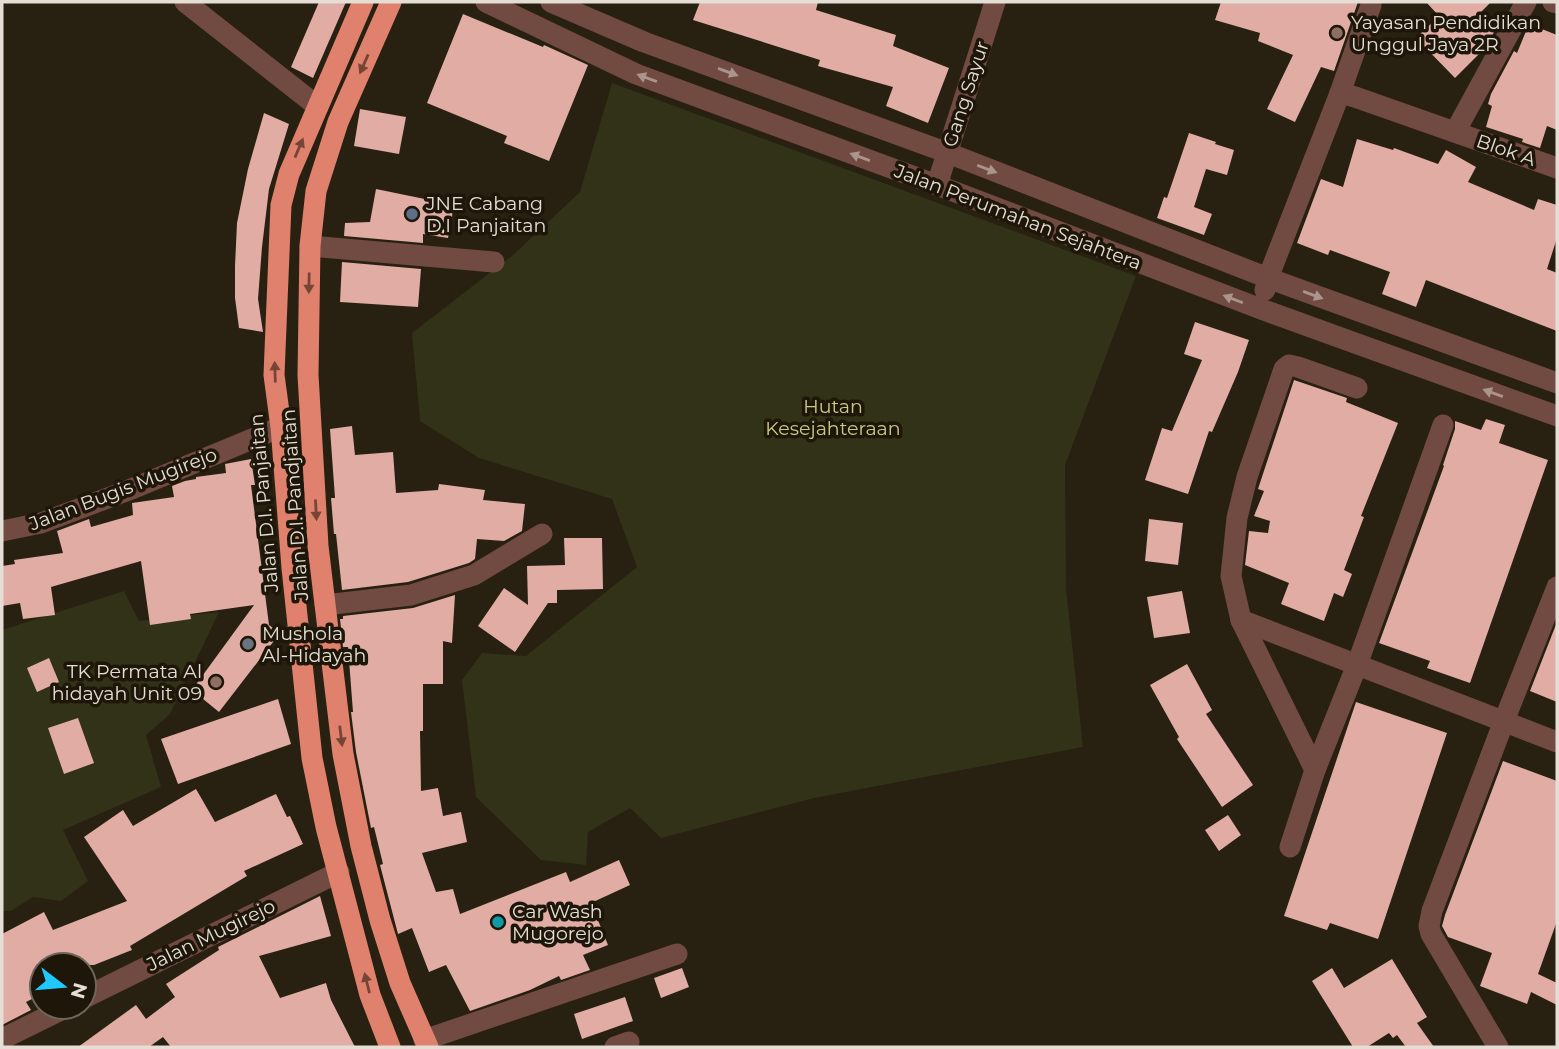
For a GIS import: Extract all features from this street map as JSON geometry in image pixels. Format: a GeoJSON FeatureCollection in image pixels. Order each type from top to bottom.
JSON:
{"type":"FeatureCollection","features":[{"type":"Feature","properties":{"kind":"highway","name":"Jalan D.I. Panjaitan"},"geometry":{"type":"LineString","coordinates":[[363,2],[289,174],[281,205],[274,375],[312,758],[326,827],[370,995],[390,1047]]}},
{"type":"Feature","properties":{"kind":"highway","name":"Jalan D.I. Pandjaitan"},"geometry":{"type":"LineString","coordinates":[[391,2],[338,122],[316,191],[310,246],[308,375],[318,546],[343,754],[380,920],[396,970],[426,1044]]}},
{"type":"Feature","properties":{"kind":"highway"},"geometry":{"type":"LineString","coordinates":[[339,872],[365,859]]}},
{"type":"Feature","properties":{"kind":"street"},"geometry":{"type":"LineString","coordinates":[[184,2],[317,106]]}},
{"type":"Feature","properties":{"kind":"street","name":"Jalan Perumahan Sejahtera"},"geometry":{"type":"LineString","coordinates":[[486,2],[636,74],[1261,309],[1557,416]]}},
{"type":"Feature","properties":{"kind":"street","name":"Jalan Perumahan Sejahtera"},"geometry":{"type":"LineString","coordinates":[[551,2],[644,41],[948,153],[1268,278],[1557,383]]}},
{"type":"Feature","properties":{"kind":"street","name":"Gang Sayur"},"geometry":{"type":"LineString","coordinates":[[937,185],[995,2]]}},
{"type":"Feature","properties":{"kind":"street"},"geometry":{"type":"LineString","coordinates":[[1455,132],[1526,2]]}},
{"type":"Feature","properties":{"kind":"street"},"geometry":{"type":"LineString","coordinates":[[1261,309],[1268,278],[1340,93],[1370,5]]}},
{"type":"Feature","properties":{"kind":"street","name":"Blok A"},"geometry":{"type":"LineString","coordinates":[[1340,93],[1557,167]]}},
{"type":"Feature","properties":{"kind":"street"},"geometry":{"type":"LineString","coordinates":[[310,246],[494,262]]}},
{"type":"Feature","properties":{"kind":"street"},"geometry":{"type":"LineString","coordinates":[[1315,770],[1241,620],[1231,576],[1237,518],[1247,477],[1284,369],[1289,365],[1298,366],[1357,388]]}},
{"type":"Feature","properties":{"kind":"street"},"geometry":{"type":"LineString","coordinates":[[1290,847],[1315,770],[1357,665],[1443,425]]}},
{"type":"Feature","properties":{"kind":"street","name":"Jalan Bugis Mugirejo"},"geometry":{"type":"LineString","coordinates":[[2,531],[41,523],[281,427]]}},
{"type":"Feature","properties":{"kind":"street"},"geometry":{"type":"LineString","coordinates":[[325,605],[411,595],[474,575],[542,534]]}},
{"type":"Feature","properties":{"kind":"street"},"geometry":{"type":"LineString","coordinates":[[1497,1047],[1431,934],[1429,926],[1432,911],[1557,587]]}},
{"type":"Feature","properties":{"kind":"street"},"geometry":{"type":"LineString","coordinates":[[1241,620],[1557,742]]}},
{"type":"Feature","properties":{"kind":"street","name":"Jalan Mugirejo"},"geometry":{"type":"LineString","coordinates":[[98,992],[339,872]]}},
{"type":"Feature","properties":{"kind":"street"},"geometry":{"type":"LineString","coordinates":[[426,1044],[677,954]]}},
{"type":"Feature","properties":{"kind":"street"},"geometry":{"type":"LineString","coordinates":[[2,1039],[39,1021]]}},
{"type":"Feature","properties":{"kind":"green space","name":"Hutan Kesejahteraan"},"geometry":{"type":"Polygon","coordinates":[[[612,83],[1136,276],[1065,465],[1066,588],[1083,747],[814,798],[661,838],[630,808],[588,832],[586,865],[541,860],[476,797],[462,680],[482,653],[526,656],[637,567],[612,499],[479,458],[420,421],[412,333],[513,255],[580,192],[612,83]]]}},
{"type":"Feature","properties":{"kind":"green space"},"geometry":{"type":"Polygon","coordinates":[[[124,591],[139,621],[219,612],[170,714],[146,735],[161,787],[63,830],[88,881],[61,901],[33,897],[11,911],[2,911],[2,630],[124,591]]]}},
{"type":"Feature","properties":{"kind":"building"},"geometry":{"type":"Polygon","coordinates":[[[319,2],[346,2],[313,78],[291,67],[319,2]]]}},
{"type":"Feature","properties":{"kind":"building"},"geometry":{"type":"Polygon","coordinates":[[[700,2],[818,2],[816,10],[896,35],[893,46],[949,68],[928,123],[886,106],[893,87],[818,66],[820,60],[693,20],[700,2]]]}},
{"type":"Feature","properties":{"kind":"building"},"geometry":{"type":"Polygon","coordinates":[[[1221,2],[1358,2],[1334,71],[1321,67],[1295,122],[1267,109],[1293,55],[1258,41],[1260,33],[1215,20],[1221,2]]]}},
{"type":"Feature","properties":{"kind":"building"},"geometry":{"type":"Polygon","coordinates":[[[1426,2],[1491,2],[1477,16],[1494,32],[1487,46],[1455,78],[1416,38],[1439,16],[1426,2]]]}},
{"type":"Feature","properties":{"kind":"building"},"geometry":{"type":"Polygon","coordinates":[[[463,14],[588,65],[549,161],[504,143],[507,136],[427,103],[463,14]]]}},
{"type":"Feature","properties":{"kind":"building"},"geometry":{"type":"Polygon","coordinates":[[[1529,24],[1557,35],[1557,130],[1547,126],[1540,148],[1522,142],[1523,139],[1486,127],[1492,106],[1488,104],[1491,94],[1514,51],[1517,53],[1529,24]]]}},
{"type":"Feature","properties":{"kind":"building"},"geometry":{"type":"Polygon","coordinates":[[[360,109],[406,117],[399,154],[354,146],[360,109]]]}},
{"type":"Feature","properties":{"kind":"building"},"geometry":{"type":"Polygon","coordinates":[[[264,113],[289,124],[269,189],[258,299],[263,332],[239,328],[235,266],[237,223],[248,169],[264,113]]]}},
{"type":"Feature","properties":{"kind":"building"},"geometry":{"type":"Polygon","coordinates":[[[1189,133],[1234,150],[1227,175],[1206,169],[1194,207],[1212,214],[1204,235],[1157,218],[1164,197],[1167,198],[1189,133]]]}},
{"type":"Feature","properties":{"kind":"building"},"geometry":{"type":"Polygon","coordinates":[[[1357,139],[1393,150],[1394,148],[1438,164],[1446,150],[1476,167],[1468,182],[1534,210],[1538,199],[1557,205],[1557,238],[1547,269],[1557,273],[1557,331],[1426,280],[1416,307],[1382,294],[1390,272],[1330,250],[1328,255],[1297,243],[1321,179],[1343,187],[1357,139]]]}},
{"type":"Feature","properties":{"kind":"building","name":"JNE Cabang D.I Panjaitan"},"geometry":{"type":"Polygon","coordinates":[[[376,189],[454,205],[448,238],[423,234],[423,243],[344,236],[345,223],[370,222],[376,189]]]}},
{"type":"Feature","properties":{"kind":"building"},"geometry":{"type":"Polygon","coordinates":[[[342,262],[421,269],[418,307],[340,302],[342,262]]]}},
{"type":"Feature","properties":{"kind":"building"},"geometry":{"type":"Polygon","coordinates":[[[1195,322],[1249,340],[1212,432],[1209,431],[1188,494],[1145,480],[1162,428],[1172,431],[1202,360],[1184,354],[1195,322]]]}},
{"type":"Feature","properties":{"kind":"building"},"geometry":{"type":"Polygon","coordinates":[[[1294,380],[1347,398],[1346,402],[1398,423],[1361,516],[1364,517],[1344,570],[1352,574],[1343,597],[1334,593],[1324,621],[1281,604],[1289,583],[1245,565],[1249,531],[1268,533],[1270,521],[1254,516],[1264,491],[1258,489],[1294,380]]]}},
{"type":"Feature","properties":{"kind":"building"},"geometry":{"type":"Polygon","coordinates":[[[1486,419],[1505,425],[1499,443],[1548,460],[1470,683],[1427,668],[1430,661],[1379,643],[1444,466],[1455,421],[1481,430],[1486,419]]]}},
{"type":"Feature","properties":{"kind":"building"},"geometry":{"type":"Polygon","coordinates":[[[352,426],[355,455],[393,452],[396,493],[438,490],[439,484],[485,490],[483,500],[525,504],[522,531],[504,541],[477,539],[475,559],[469,563],[408,582],[342,590],[331,498],[335,498],[330,429],[352,426]]]}},
{"type":"Feature","properties":{"kind":"building"},"geometry":{"type":"Polygon","coordinates":[[[251,459],[255,485],[251,485],[269,625],[280,633],[219,712],[192,690],[254,605],[190,614],[191,619],[150,625],[141,561],[51,587],[55,615],[23,619],[20,603],[2,606],[2,566],[15,564],[14,560],[63,553],[57,531],[89,519],[91,527],[133,515],[132,503],[174,497],[172,486],[196,477],[226,473],[225,464],[251,459]]]}},
{"type":"Feature","properties":{"kind":"building"},"geometry":{"type":"Polygon","coordinates":[[[1149,519],[1183,523],[1178,565],[1145,561],[1149,519]]]}},
{"type":"Feature","properties":{"kind":"building"},"geometry":{"type":"Polygon","coordinates":[[[564,538],[602,538],[603,589],[557,590],[557,603],[548,603],[515,652],[478,626],[504,588],[528,605],[527,566],[565,565],[564,538]]]}},
{"type":"Feature","properties":{"kind":"building"},"geometry":{"type":"Polygon","coordinates":[[[1182,591],[1190,633],[1154,638],[1147,597],[1182,591]]]}},
{"type":"Feature","properties":{"kind":"building"},"geometry":{"type":"Polygon","coordinates":[[[455,595],[452,643],[443,641],[443,684],[423,684],[423,731],[420,731],[421,791],[438,788],[443,816],[461,812],[467,842],[422,853],[436,892],[453,889],[460,914],[566,872],[570,882],[619,860],[630,885],[591,903],[608,945],[583,955],[590,970],[561,980],[559,976],[530,990],[470,1011],[446,965],[429,972],[412,928],[398,934],[380,865],[383,864],[374,827],[371,828],[356,752],[348,647],[343,647],[340,619],[343,619],[343,616],[413,608],[455,595]]]}},
{"type":"Feature","properties":{"kind":"building"},"geometry":{"type":"Polygon","coordinates":[[[1557,622],[1557,702],[1530,691],[1557,622]]]}},
{"type":"Feature","properties":{"kind":"building"},"geometry":{"type":"Polygon","coordinates":[[[49,658],[59,682],[37,692],[27,668],[49,658]]]}},
{"type":"Feature","properties":{"kind":"building"},"geometry":{"type":"Polygon","coordinates":[[[1187,664],[1212,710],[1206,714],[1253,785],[1222,807],[1177,739],[1179,737],[1150,685],[1187,664]]]}},
{"type":"Feature","properties":{"kind":"building"},"geometry":{"type":"Polygon","coordinates":[[[278,699],[291,744],[178,784],[161,739],[278,699]]]}},
{"type":"Feature","properties":{"kind":"building"},"geometry":{"type":"Polygon","coordinates":[[[1356,702],[1447,733],[1378,939],[1330,923],[1327,930],[1284,916],[1356,702]]]}},
{"type":"Feature","properties":{"kind":"building"},"geometry":{"type":"Polygon","coordinates":[[[78,718],[94,763],[64,774],[48,728],[78,718]]]}},
{"type":"Feature","properties":{"kind":"building"},"geometry":{"type":"Polygon","coordinates":[[[1503,761],[1557,781],[1557,921],[1538,974],[1557,983],[1557,1005],[1531,992],[1527,1004],[1480,986],[1492,953],[1448,937],[1442,926],[1503,761]]]}},
{"type":"Feature","properties":{"kind":"building"},"geometry":{"type":"Polygon","coordinates":[[[196,789],[215,822],[276,794],[303,844],[244,871],[247,876],[130,946],[132,950],[98,963],[98,951],[28,951],[28,1012],[2,1025],[2,934],[44,912],[53,930],[127,901],[84,837],[123,810],[133,826],[196,789]]]}},
{"type":"Feature","properties":{"kind":"building"},"geometry":{"type":"Polygon","coordinates":[[[1228,815],[1241,835],[1219,851],[1205,830],[1228,815]]]}},
{"type":"Feature","properties":{"kind":"building"},"geometry":{"type":"Polygon","coordinates":[[[320,896],[331,936],[259,956],[280,998],[326,983],[331,1000],[355,1047],[171,1047],[163,1037],[149,1047],[78,1047],[136,1005],[146,1019],[175,997],[166,984],[219,950],[218,947],[320,896]]]}},
{"type":"Feature","properties":{"kind":"building"},"geometry":{"type":"Polygon","coordinates":[[[1392,959],[1427,1017],[1417,1023],[1434,1047],[1406,1047],[1397,1035],[1393,1038],[1389,1033],[1367,1047],[1353,1047],[1312,981],[1332,968],[1344,988],[1392,959]]]}},
{"type":"Feature","properties":{"kind":"building"},"geometry":{"type":"Polygon","coordinates":[[[682,968],[689,987],[661,998],[654,978],[682,968]]]}},
{"type":"Feature","properties":{"kind":"building"},"geometry":{"type":"Polygon","coordinates":[[[625,997],[633,1021],[582,1039],[574,1014],[625,997]]]}},
{"type":"Feature","properties":{"kind":"place","name":"Yayasan Pendidikan Unggul Jaya 2R"},"geometry":{"type":"Point","coordinates":[1337,33]}},
{"type":"Feature","properties":{"kind":"place","name":"JNE Cabang D.I Panjaitan"},"geometry":{"type":"Point","coordinates":[412,214]}},
{"type":"Feature","properties":{"kind":"place","name":"Mushola Al-Hidayah"},"geometry":{"type":"Point","coordinates":[248,644]}},
{"type":"Feature","properties":{"kind":"place","name":"TK Permata Al hidayah Unit 09"},"geometry":{"type":"Point","coordinates":[216,682]}},
{"type":"Feature","properties":{"kind":"place","name":"Car Wash Mugorejo"},"geometry":{"type":"Point","coordinates":[498,922]}}]}
